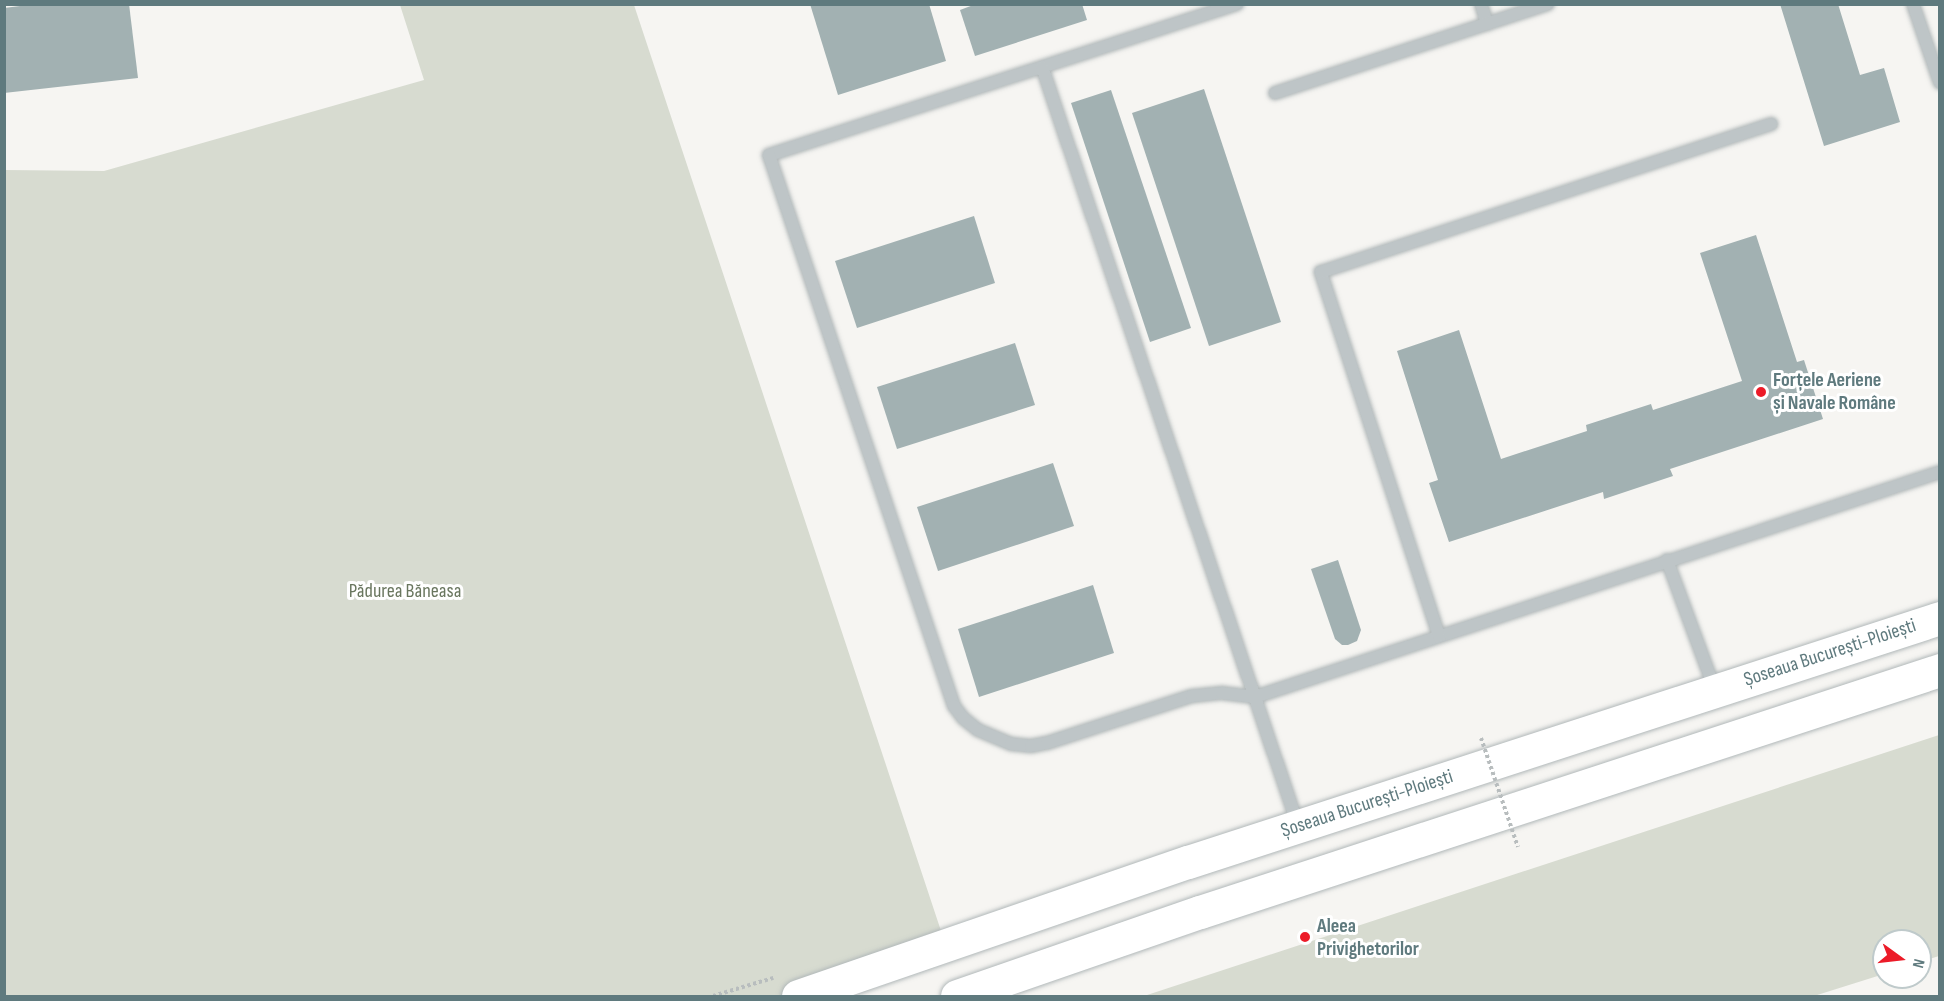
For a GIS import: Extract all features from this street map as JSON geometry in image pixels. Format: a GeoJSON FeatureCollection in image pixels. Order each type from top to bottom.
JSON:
{"type":"FeatureCollection","features":[{"type":"Feature","properties":{"kind":"highway","name":"Șoseaua București-Ploiești"},"geometry":{"type":"LineString","coordinates":[[798,996],[1298,826],[1940,618]]}},
{"type":"Feature","properties":{"kind":"highway"},"geometry":{"type":"LineString","coordinates":[[957,996],[1211,909],[1940,670]]}},
{"type":"Feature","properties":{"kind":"lane"},"geometry":{"type":"LineString","coordinates":[[1237,4],[769,155],[954,706],[963,718],[992,738],[1011,744],[1031,746],[1047,744],[1192,696],[1222,693],[1255,697],[1940,472]]}},
{"type":"Feature","properties":{"kind":"lane"},"geometry":{"type":"LineString","coordinates":[[1481,4],[1487,24]]}},
{"type":"Feature","properties":{"kind":"lane"},"geometry":{"type":"LineString","coordinates":[[1275,93],[1548,4]]}},
{"type":"Feature","properties":{"kind":"lane"},"geometry":{"type":"LineString","coordinates":[[1913,4],[1940,83]]}},
{"type":"Feature","properties":{"kind":"lane"},"geometry":{"type":"LineString","coordinates":[[1042,67],[1298,826]]}},
{"type":"Feature","properties":{"kind":"lane"},"geometry":{"type":"LineString","coordinates":[[1439,636],[1321,272],[1772,124]]}},
{"type":"Feature","properties":{"kind":"lane"},"geometry":{"type":"LineString","coordinates":[[1667,560],[1715,690]]}},
{"type":"Feature","properties":{"kind":"path"},"geometry":{"type":"LineString","coordinates":[[1481,738],[1518,847]]}},
{"type":"Feature","properties":{"kind":"green space","name":"Pădurea Băneasa"},"geometry":{"type":"Polygon","coordinates":[[[400,5],[634,5],[946,946],[798,996],[5,996],[5,170],[104,171],[424,80],[400,5]]]}},
{"type":"Feature","properties":{"kind":"green space"},"geometry":{"type":"Polygon","coordinates":[[[1939,735],[1939,956],[1932,958],[1932,929],[1872,929],[1872,978],[1814,996],[1144,996],[1939,735]]]}},
{"type":"Feature","properties":{"kind":"building"},"geometry":{"type":"Polygon","coordinates":[[[36,4],[129,4],[138,78],[4,93],[4,8],[36,4]]]}},
{"type":"Feature","properties":{"kind":"building"},"geometry":{"type":"Polygon","coordinates":[[[810,4],[929,4],[946,61],[838,95],[810,4]]]}},
{"type":"Feature","properties":{"kind":"building"},"geometry":{"type":"Polygon","coordinates":[[[976,4],[1082,4],[1087,20],[975,56],[960,10],[976,4]]]}},
{"type":"Feature","properties":{"kind":"building"},"geometry":{"type":"Polygon","coordinates":[[[1780,4],[1838,4],[1860,75],[1884,68],[1900,122],[1824,146],[1780,4]]]}},
{"type":"Feature","properties":{"kind":"building"},"geometry":{"type":"Polygon","coordinates":[[[1204,89],[1281,322],[1209,346],[1132,113],[1204,89]]]}},
{"type":"Feature","properties":{"kind":"building"},"geometry":{"type":"Polygon","coordinates":[[[1111,90],[1191,328],[1150,342],[1071,103],[1111,90]]]}},
{"type":"Feature","properties":{"kind":"building"},"geometry":{"type":"Polygon","coordinates":[[[974,216],[995,283],[857,328],[835,261],[974,216]]]}},
{"type":"Feature","properties":{"kind":"building","name":"Forțele Aeriene și Navale Române"},"geometry":{"type":"Polygon","coordinates":[[[1756,235],[1797,362],[1804,360],[1823,419],[1670,469],[1673,476],[1604,499],[1603,492],[1449,542],[1429,483],[1438,480],[1397,351],[1459,330],[1501,459],[1587,431],[1586,425],[1651,404],[1653,410],[1742,381],[1700,253],[1756,235]]]}},
{"type":"Feature","properties":{"kind":"building"},"geometry":{"type":"Polygon","coordinates":[[[1015,343],[1035,405],[897,449],[877,387],[1015,343]]]}},
{"type":"Feature","properties":{"kind":"building"},"geometry":{"type":"Polygon","coordinates":[[[1053,463],[1074,526],[938,571],[917,507],[1053,463]]]}},
{"type":"Feature","properties":{"kind":"building"},"geometry":{"type":"Polygon","coordinates":[[[1338,560],[1361,630],[1357,641],[1348,645],[1342,645],[1335,639],[1311,569],[1338,560]]]}},
{"type":"Feature","properties":{"kind":"building"},"geometry":{"type":"Polygon","coordinates":[[[1093,585],[1114,653],[979,697],[958,629],[1093,585]]]}},
{"type":"Feature","properties":{"kind":"place","name":"Forțele Aeriene și Navale Române"},"geometry":{"type":"Point","coordinates":[1761,392]}},
{"type":"Feature","properties":{"kind":"place","name":"Aleea Privighetorilor"},"geometry":{"type":"Point","coordinates":[1305,937]}}]}
